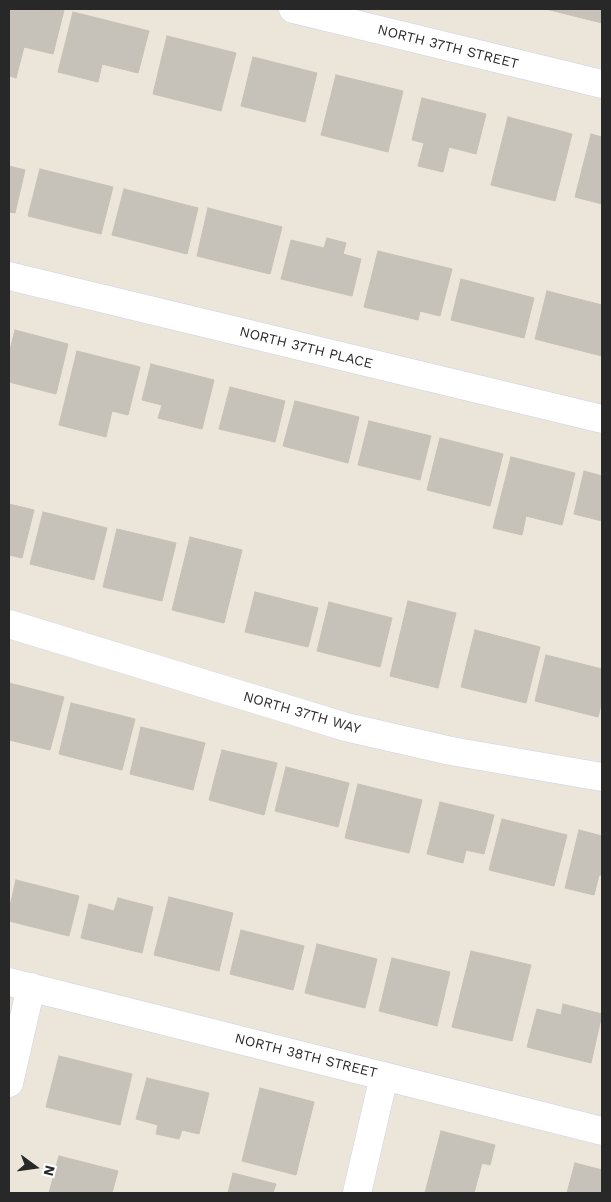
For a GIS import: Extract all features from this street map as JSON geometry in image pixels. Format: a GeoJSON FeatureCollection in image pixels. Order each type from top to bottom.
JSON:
{"type":"FeatureCollection","features":[{"type":"Feature","properties":{"kind":"street","name":"NORTH 37TH STREET"},"geometry":{"type":"LineString","coordinates":[[293,9],[602,84]]}},
{"type":"Feature","properties":{"kind":"street","name":"NORTH 37TH PLACE"},"geometry":{"type":"LineString","coordinates":[[9,276],[602,419]]}},
{"type":"Feature","properties":{"kind":"street","name":"NORTH 37TH WAY"},"geometry":{"type":"LineString","coordinates":[[9,624],[346,727],[451,752],[602,777]]}},
{"type":"Feature","properties":{"kind":"street","name":"NORTH 38TH STREET"},"geometry":{"type":"LineString","coordinates":[[20,985],[602,1131]]}},
{"type":"Feature","properties":{"kind":"street"},"geometry":{"type":"LineString","coordinates":[[9,1083],[20,985]]}},
{"type":"Feature","properties":{"kind":"street"},"geometry":{"type":"LineString","coordinates":[[358,1193],[384,1076]]}},
{"type":"Feature","properties":{"kind":"building"},"geometry":{"type":"Polygon","coordinates":[[[9,9],[64,10],[53,54],[24,47],[16,78],[9,76],[9,9]]]}},
{"type":"Feature","properties":{"kind":"building"},"geometry":{"type":"Polygon","coordinates":[[[546,9],[602,9],[602,23],[546,9]]]}},
{"type":"Feature","properties":{"kind":"building"},"geometry":{"type":"Polygon","coordinates":[[[73,12],[149,31],[138,73],[102,64],[98,82],[58,72],[73,12]]]}},
{"type":"Feature","properties":{"kind":"building"},"geometry":{"type":"Polygon","coordinates":[[[167,36],[236,53],[221,111],[153,94],[167,36]]]}},
{"type":"Feature","properties":{"kind":"building"},"geometry":{"type":"Polygon","coordinates":[[[253,57],[317,73],[305,122],[241,106],[253,57]]]}},
{"type":"Feature","properties":{"kind":"building"},"geometry":{"type":"Polygon","coordinates":[[[336,75],[403,91],[388,152],[321,135],[336,75]]]}},
{"type":"Feature","properties":{"kind":"building"},"geometry":{"type":"Polygon","coordinates":[[[422,98],[486,114],[476,154],[449,147],[443,172],[418,166],[424,143],[412,140],[422,98]]]}},
{"type":"Feature","properties":{"kind":"building"},"geometry":{"type":"Polygon","coordinates":[[[508,117],[572,134],[555,201],[491,185],[508,117]]]}},
{"type":"Feature","properties":{"kind":"building"},"geometry":{"type":"Polygon","coordinates":[[[591,134],[602,137],[602,204],[575,197],[591,134]]]}},
{"type":"Feature","properties":{"kind":"building"},"geometry":{"type":"Polygon","coordinates":[[[9,166],[25,170],[15,213],[9,212],[9,166]]]}},
{"type":"Feature","properties":{"kind":"building"},"geometry":{"type":"Polygon","coordinates":[[[40,169],[113,187],[101,234],[28,216],[40,169]]]}},
{"type":"Feature","properties":{"kind":"building"},"geometry":{"type":"Polygon","coordinates":[[[124,189],[198,208],[187,254],[112,235],[124,189]]]}},
{"type":"Feature","properties":{"kind":"building"},"geometry":{"type":"Polygon","coordinates":[[[208,208],[282,227],[270,274],[197,256],[208,208]]]}},
{"type":"Feature","properties":{"kind":"building"},"geometry":{"type":"Polygon","coordinates":[[[327,238],[346,243],[343,254],[361,259],[352,296],[281,279],[291,240],[324,248],[327,238]]]}},
{"type":"Feature","properties":{"kind":"building"},"geometry":{"type":"Polygon","coordinates":[[[378,251],[452,269],[440,316],[420,311],[418,320],[364,307],[378,251]]]}},
{"type":"Feature","properties":{"kind":"building"},"geometry":{"type":"Polygon","coordinates":[[[461,279],[534,298],[524,338],[451,320],[461,279]]]}},
{"type":"Feature","properties":{"kind":"building"},"geometry":{"type":"Polygon","coordinates":[[[547,291],[602,305],[602,356],[535,339],[547,291]]]}},
{"type":"Feature","properties":{"kind":"building"},"geometry":{"type":"Polygon","coordinates":[[[15,330],[68,344],[56,394],[9,382],[9,354],[15,330]]]}},
{"type":"Feature","properties":{"kind":"building"},"geometry":{"type":"Polygon","coordinates":[[[77,351],[140,367],[128,415],[112,411],[106,437],[59,425],[77,351]]]}},
{"type":"Feature","properties":{"kind":"building"},"geometry":{"type":"Polygon","coordinates":[[[151,364],[214,380],[202,429],[158,418],[162,405],[142,400],[151,364]]]}},
{"type":"Feature","properties":{"kind":"building"},"geometry":{"type":"Polygon","coordinates":[[[230,387],[285,401],[275,442],[219,429],[230,387]]]}},
{"type":"Feature","properties":{"kind":"building"},"geometry":{"type":"Polygon","coordinates":[[[295,401],[359,417],[348,463],[283,446],[295,401]]]}},
{"type":"Feature","properties":{"kind":"building"},"geometry":{"type":"Polygon","coordinates":[[[369,421],[431,436],[420,480],[358,465],[369,421]]]}},
{"type":"Feature","properties":{"kind":"building"},"geometry":{"type":"Polygon","coordinates":[[[440,438],[503,454],[490,506],[427,490],[440,438]]]}},
{"type":"Feature","properties":{"kind":"building"},"geometry":{"type":"Polygon","coordinates":[[[511,457],[575,473],[562,525],[526,516],[522,535],[493,528],[511,457]]]}},
{"type":"Feature","properties":{"kind":"building"},"geometry":{"type":"Polygon","coordinates":[[[584,471],[602,476],[602,521],[574,514],[584,471]]]}},
{"type":"Feature","properties":{"kind":"building"},"geometry":{"type":"Polygon","coordinates":[[[9,504],[34,510],[22,558],[9,555],[9,504]]]}},
{"type":"Feature","properties":{"kind":"building"},"geometry":{"type":"Polygon","coordinates":[[[43,512],[107,528],[94,580],[30,564],[43,512]]]}},
{"type":"Feature","properties":{"kind":"building"},"geometry":{"type":"Polygon","coordinates":[[[117,529],[176,543],[162,601],[103,587],[117,529]]]}},
{"type":"Feature","properties":{"kind":"building"},"geometry":{"type":"Polygon","coordinates":[[[190,537],[242,550],[224,623],[172,610],[190,537]]]}},
{"type":"Feature","properties":{"kind":"building"},"geometry":{"type":"Polygon","coordinates":[[[255,592],[318,608],[308,647],[245,632],[255,592]]]}},
{"type":"Feature","properties":{"kind":"building"},"geometry":{"type":"Polygon","coordinates":[[[408,601],[456,613],[438,688],[390,676],[408,601]]]}},
{"type":"Feature","properties":{"kind":"building"},"geometry":{"type":"Polygon","coordinates":[[[329,602],[392,618],[380,667],[317,651],[329,602]]]}},
{"type":"Feature","properties":{"kind":"building"},"geometry":{"type":"Polygon","coordinates":[[[475,630],[540,647],[526,703],[461,687],[475,630]]]}},
{"type":"Feature","properties":{"kind":"building"},"geometry":{"type":"Polygon","coordinates":[[[546,655],[602,669],[602,700],[598,717],[535,701],[546,655]]]}},
{"type":"Feature","properties":{"kind":"building"},"geometry":{"type":"Polygon","coordinates":[[[9,683],[64,697],[50,750],[9,740],[9,683]]]}},
{"type":"Feature","properties":{"kind":"building"},"geometry":{"type":"Polygon","coordinates":[[[71,703],[135,719],[122,770],[59,754],[71,703]]]}},
{"type":"Feature","properties":{"kind":"building"},"geometry":{"type":"Polygon","coordinates":[[[141,727],[205,743],[193,790],[130,774],[141,727]]]}},
{"type":"Feature","properties":{"kind":"building"},"geometry":{"type":"Polygon","coordinates":[[[222,750],[277,763],[264,815],[209,800],[222,750]]]}},
{"type":"Feature","properties":{"kind":"building"},"geometry":{"type":"Polygon","coordinates":[[[286,767],[349,783],[338,827],[275,811],[286,767]]]}},
{"type":"Feature","properties":{"kind":"building"},"geometry":{"type":"Polygon","coordinates":[[[358,784],[422,800],[409,853],[345,838],[358,784]]]}},
{"type":"Feature","properties":{"kind":"building"},"geometry":{"type":"Polygon","coordinates":[[[440,802],[494,815],[484,854],[466,850],[463,863],[427,854],[440,802]]]}},
{"type":"Feature","properties":{"kind":"building"},"geometry":{"type":"Polygon","coordinates":[[[502,819],[567,835],[554,886],[489,870],[502,819]]]}},
{"type":"Feature","properties":{"kind":"building"},"geometry":{"type":"Polygon","coordinates":[[[579,830],[602,836],[602,875],[599,875],[594,895],[565,888],[579,830]]]}},
{"type":"Feature","properties":{"kind":"building"},"geometry":{"type":"Polygon","coordinates":[[[16,880],[79,896],[69,936],[9,921],[9,910],[16,880]]]}},
{"type":"Feature","properties":{"kind":"building"},"geometry":{"type":"Polygon","coordinates":[[[169,897],[233,913],[219,971],[154,955],[169,897]]]}},
{"type":"Feature","properties":{"kind":"building"},"geometry":{"type":"Polygon","coordinates":[[[118,898],[153,907],[142,953],[81,938],[89,904],[114,911],[118,898]]]}},
{"type":"Feature","properties":{"kind":"building"},"geometry":{"type":"Polygon","coordinates":[[[241,930],[304,946],[293,990],[230,974],[241,930]]]}},
{"type":"Feature","properties":{"kind":"building"},"geometry":{"type":"Polygon","coordinates":[[[317,944],[377,959],[365,1008],[305,993],[317,944]]]}},
{"type":"Feature","properties":{"kind":"building"},"geometry":{"type":"Polygon","coordinates":[[[471,951],[531,965],[512,1041],[452,1027],[471,951]]]}},
{"type":"Feature","properties":{"kind":"building"},"geometry":{"type":"Polygon","coordinates":[[[392,958],[450,972],[437,1026],[379,1011],[392,958]]]}},
{"type":"Feature","properties":{"kind":"building"},"geometry":{"type":"Polygon","coordinates":[[[563,1004],[602,1014],[591,1063],[527,1047],[537,1009],[561,1015],[563,1004]]]}},
{"type":"Feature","properties":{"kind":"building"},"geometry":{"type":"Polygon","coordinates":[[[59,1056],[132,1074],[120,1125],[46,1107],[59,1056]]]}},
{"type":"Feature","properties":{"kind":"building"},"geometry":{"type":"Polygon","coordinates":[[[147,1078],[209,1093],[199,1134],[182,1130],[179,1139],[156,1134],[158,1125],[136,1119],[147,1078]]]}},
{"type":"Feature","properties":{"kind":"building"},"geometry":{"type":"Polygon","coordinates":[[[260,1088],[314,1102],[296,1175],[242,1161],[260,1088]]]}},
{"type":"Feature","properties":{"kind":"building"},"geometry":{"type":"Polygon","coordinates":[[[441,1131],[495,1145],[490,1165],[482,1163],[474,1193],[425,1193],[441,1131]]]}},
{"type":"Feature","properties":{"kind":"building"},"geometry":{"type":"Polygon","coordinates":[[[59,1156],[118,1171],[112,1193],[49,1193],[59,1156]]]}},
{"type":"Feature","properties":{"kind":"building"},"geometry":{"type":"Polygon","coordinates":[[[575,1163],[602,1170],[602,1193],[567,1193],[575,1163]]]}},
{"type":"Feature","properties":{"kind":"building"},"geometry":{"type":"Polygon","coordinates":[[[233,1173],[276,1184],[273,1193],[228,1193],[233,1173]]]}}]}
